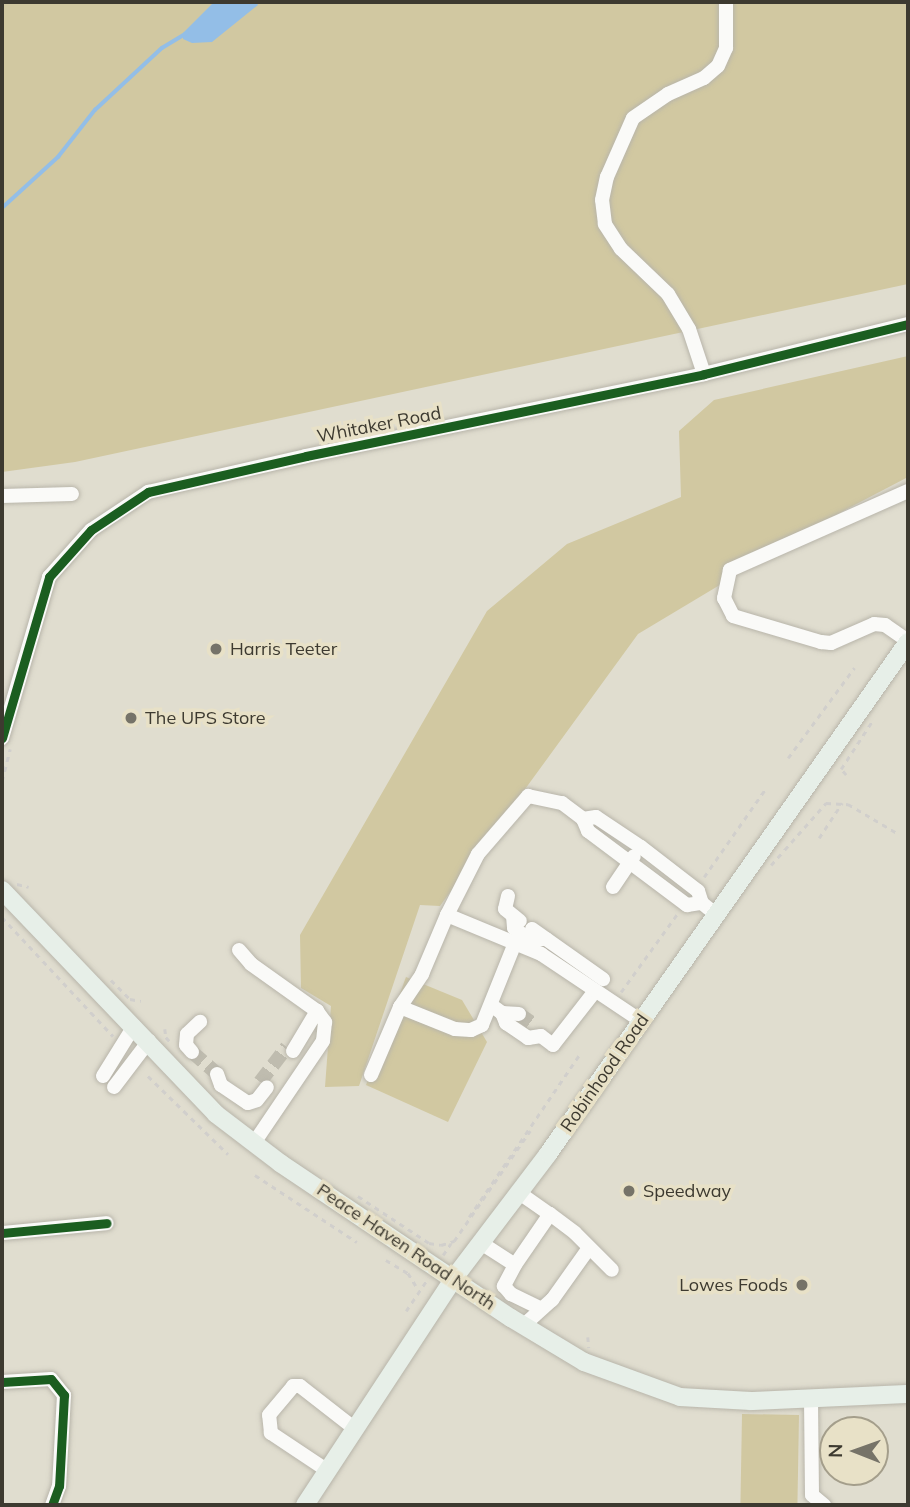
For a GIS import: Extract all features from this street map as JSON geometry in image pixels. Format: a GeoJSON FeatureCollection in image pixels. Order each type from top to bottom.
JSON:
{"type":"FeatureCollection","features":[{"type":"Feature","properties":{"kind":"main road","name":"Robinhood Road"},"geometry":{"type":"LineString","coordinates":[[305,1505],[454,1278],[641,1021],[709,909],[908,642]]}},
{"type":"Feature","properties":{"kind":"main road","name":"Peace Haven Road North"},"geometry":{"type":"LineString","coordinates":[[2,890],[216,1114],[254,1143],[500,1311],[584,1362],[681,1397],[751,1401],[908,1394]]}},
{"type":"Feature","properties":{"kind":"street"},"geometry":{"type":"LineString","coordinates":[[704,374],[682,317],[668,294],[621,249],[605,224],[602,200],[607,177],[633,118],[718,66],[726,48],[726,2]]}},
{"type":"Feature","properties":{"kind":"street","name":"Whitaker Road"},"geometry":{"type":"LineString","coordinates":[[2,738],[49,577],[91,530],[148,492],[306,456],[704,374],[908,324]]}},
{"type":"Feature","properties":{"kind":"street"},"geometry":{"type":"LineString","coordinates":[[908,491],[730,570],[724,598],[733,616],[821,642],[831,643],[874,624],[885,625],[908,642]]}},
{"type":"Feature","properties":{"kind":"street"},"geometry":{"type":"LineString","coordinates":[[2,496],[72,494]]}},
{"type":"Feature","properties":{"kind":"street"},"geometry":{"type":"LineString","coordinates":[[371,1075],[400,1007],[422,974],[447,915],[478,854],[527,796],[562,803],[583,818],[588,831],[687,905],[709,909]]}},
{"type":"Feature","properties":{"kind":"street"},"geometry":{"type":"LineString","coordinates":[[583,818],[596,817],[641,848],[698,891],[709,909]]}},
{"type":"Feature","properties":{"kind":"street"},"geometry":{"type":"LineString","coordinates":[[614,887],[641,848]]}},
{"type":"Feature","properties":{"kind":"street"},"geometry":{"type":"LineString","coordinates":[[508,896],[504,908],[547,939],[641,1021]]}},
{"type":"Feature","properties":{"kind":"street"},"geometry":{"type":"LineString","coordinates":[[447,915],[541,954],[599,985]]}},
{"type":"Feature","properties":{"kind":"street"},"geometry":{"type":"LineString","coordinates":[[523,923],[514,928],[530,940],[547,939]]}},
{"type":"Feature","properties":{"kind":"street"},"geometry":{"type":"LineString","coordinates":[[400,1007],[441,1025],[471,1030],[482,1025],[497,1009],[515,943]]}},
{"type":"Feature","properties":{"kind":"street"},"geometry":{"type":"LineString","coordinates":[[239,950],[251,964],[313,1017],[325,1022],[323,1041],[254,1143]]}},
{"type":"Feature","properties":{"kind":"street"},"geometry":{"type":"LineString","coordinates":[[497,1009],[506,1023],[528,1038],[543,1035],[599,985]]}},
{"type":"Feature","properties":{"kind":"street"},"geometry":{"type":"LineString","coordinates":[[497,1009],[519,1014]]}},
{"type":"Feature","properties":{"kind":"street"},"geometry":{"type":"LineString","coordinates":[[290,1049],[300,1029],[313,1017]]}},
{"type":"Feature","properties":{"kind":"street"},"geometry":{"type":"LineString","coordinates":[[195,1049],[186,1045],[187,1034],[200,1022]]}},
{"type":"Feature","properties":{"kind":"street"},"geometry":{"type":"LineString","coordinates":[[103,1076],[134,1026]]}},
{"type":"Feature","properties":{"kind":"street"},"geometry":{"type":"LineString","coordinates":[[114,1087],[149,1041]]}},
{"type":"Feature","properties":{"kind":"street"},"geometry":{"type":"LineString","coordinates":[[220,1070],[247,1093],[263,1084]]}},
{"type":"Feature","properties":{"kind":"street"},"geometry":{"type":"LineString","coordinates":[[518,1192],[550,1214],[612,1270]]}},
{"type":"Feature","properties":{"kind":"street"},"geometry":{"type":"LineString","coordinates":[[540,1308],[511,1293],[504,1286],[550,1214]]}},
{"type":"Feature","properties":{"kind":"street"},"geometry":{"type":"LineString","coordinates":[[2,1233],[107,1223]]}},
{"type":"Feature","properties":{"kind":"street"},"geometry":{"type":"LineString","coordinates":[[481,1243],[515,1265]]}},
{"type":"Feature","properties":{"kind":"street"},"geometry":{"type":"LineString","coordinates":[[524,1325],[552,1300],[589,1248]]}},
{"type":"Feature","properties":{"kind":"street"},"geometry":{"type":"LineString","coordinates":[[500,1311],[511,1293]]}},
{"type":"Feature","properties":{"kind":"street"},"geometry":{"type":"LineString","coordinates":[[2,1382],[51,1379],[64,1395],[59,1486],[52,1505]]}},
{"type":"Feature","properties":{"kind":"street"},"geometry":{"type":"LineString","coordinates":[[328,1471],[271,1433],[269,1415],[293,1386],[300,1386],[355,1429]]}},
{"type":"Feature","properties":{"kind":"street"},"geometry":{"type":"LineString","coordinates":[[811,1399],[812,1495],[824,1505]]}},
{"type":"Feature","properties":{"kind":"path"},"geometry":{"type":"LineString","coordinates":[[788,758],[854,668]]}},
{"type":"Feature","properties":{"kind":"path"},"geometry":{"type":"LineString","coordinates":[[846,775],[841,769],[878,712]]}},
{"type":"Feature","properties":{"kind":"path"},"geometry":{"type":"LineString","coordinates":[[704,877],[766,788]]}},
{"type":"Feature","properties":{"kind":"path"},"geometry":{"type":"LineString","coordinates":[[769,867],[826,803],[842,803],[878,820],[897,833]]}},
{"type":"Feature","properties":{"kind":"path"},"geometry":{"type":"LineString","coordinates":[[819,838],[842,803]]}},
{"type":"Feature","properties":{"kind":"path"},"geometry":{"type":"LineString","coordinates":[[621,992],[678,913]]}},
{"type":"Feature","properties":{"kind":"path"},"geometry":{"type":"LineString","coordinates":[[2,917],[112,1035],[115,1046]]}},
{"type":"Feature","properties":{"kind":"path"},"geometry":{"type":"LineString","coordinates":[[436,1266],[581,1052]]}},
{"type":"Feature","properties":{"kind":"path"},"geometry":{"type":"LineString","coordinates":[[148,1076],[228,1154]]}},
{"type":"Feature","properties":{"kind":"path"},"geometry":{"type":"LineString","coordinates":[[350,1190],[429,1242],[441,1245],[454,1241],[530,1131]]}},
{"type":"Feature","properties":{"kind":"path"},"geometry":{"type":"LineString","coordinates":[[255,1175],[357,1242]]}},
{"type":"Feature","properties":{"kind":"path"},"geometry":{"type":"LineString","coordinates":[[386,1260],[408,1272],[416,1286]]}},
{"type":"Feature","properties":{"kind":"path"},"geometry":{"type":"LineString","coordinates":[[406,1311],[428,1277]]}},
{"type":"Feature","properties":{"kind":"path"},"geometry":{"type":"LineString","coordinates":[[588,1337],[589,1348],[600,1353]]}},
{"type":"Feature","properties":{"kind":"shaded area"},"geometry":{"type":"Polygon","coordinates":[[[2,2],[908,2],[908,284],[75,462],[2,472],[2,2]]]}},
{"type":"Feature","properties":{"kind":"shaded area"},"geometry":{"type":"Polygon","coordinates":[[[908,356],[908,477],[845,510],[638,634],[440,906],[420,905],[359,1086],[325,1087],[331,1006],[301,988],[300,935],[487,611],[567,544],[681,497],[679,431],[714,400],[908,356]]]}},
{"type":"Feature","properties":{"kind":"shaded area"},"geometry":{"type":"Polygon","coordinates":[[[406,977],[462,1000],[487,1042],[448,1122],[366,1085],[406,977]]]}},
{"type":"Feature","properties":{"kind":"shaded area"},"geometry":{"type":"Polygon","coordinates":[[[742,1414],[799,1415],[797,1505],[740,1504],[742,1414]]]}},
{"type":"Feature","properties":{"kind":"water"},"geometry":{"type":"Polygon","coordinates":[[[214,2],[256,2],[258,5],[212,42],[192,43],[183,39],[183,33],[214,2]]]}},
{"type":"Feature","properties":{"kind":"waterway"},"geometry":{"type":"LineString","coordinates":[[2,208],[58,157],[95,110],[162,48],[187,33]]}},
{"type":"Feature","properties":{"kind":"tunnel"},"geometry":{"type":"LineString","coordinates":[[519,1014],[535,1025]]}},
{"type":"Feature","properties":{"kind":"tunnel"},"geometry":{"type":"LineString","coordinates":[[260,1082],[287,1047]]}},
{"type":"Feature","properties":{"kind":"tunnel"},"geometry":{"type":"LineString","coordinates":[[192,1052],[217,1074]]}},
{"type":"Feature","properties":{"kind":"cycle path"},"geometry":{"type":"LineString","coordinates":[[2,738],[49,577],[91,530],[148,492],[306,456],[704,374],[908,324]]}},
{"type":"Feature","properties":{"kind":"cycle path"},"geometry":{"type":"LineString","coordinates":[[2,1233],[107,1223]]}},
{"type":"Feature","properties":{"kind":"cycle path"},"geometry":{"type":"LineString","coordinates":[[2,1382],[51,1379],[64,1395],[59,1486],[52,1505]]}},
{"type":"Feature","properties":{"kind":"place","name":"Harris Teeter"},"geometry":{"type":"Point","coordinates":[216,649]}},
{"type":"Feature","properties":{"kind":"place","name":"The UPS Store"},"geometry":{"type":"Point","coordinates":[131,718]}},
{"type":"Feature","properties":{"kind":"place","name":"Speedway"},"geometry":{"type":"Point","coordinates":[629,1191]}},
{"type":"Feature","properties":{"kind":"place","name":"Lowes Foods"},"geometry":{"type":"Point","coordinates":[802,1285]}}]}
